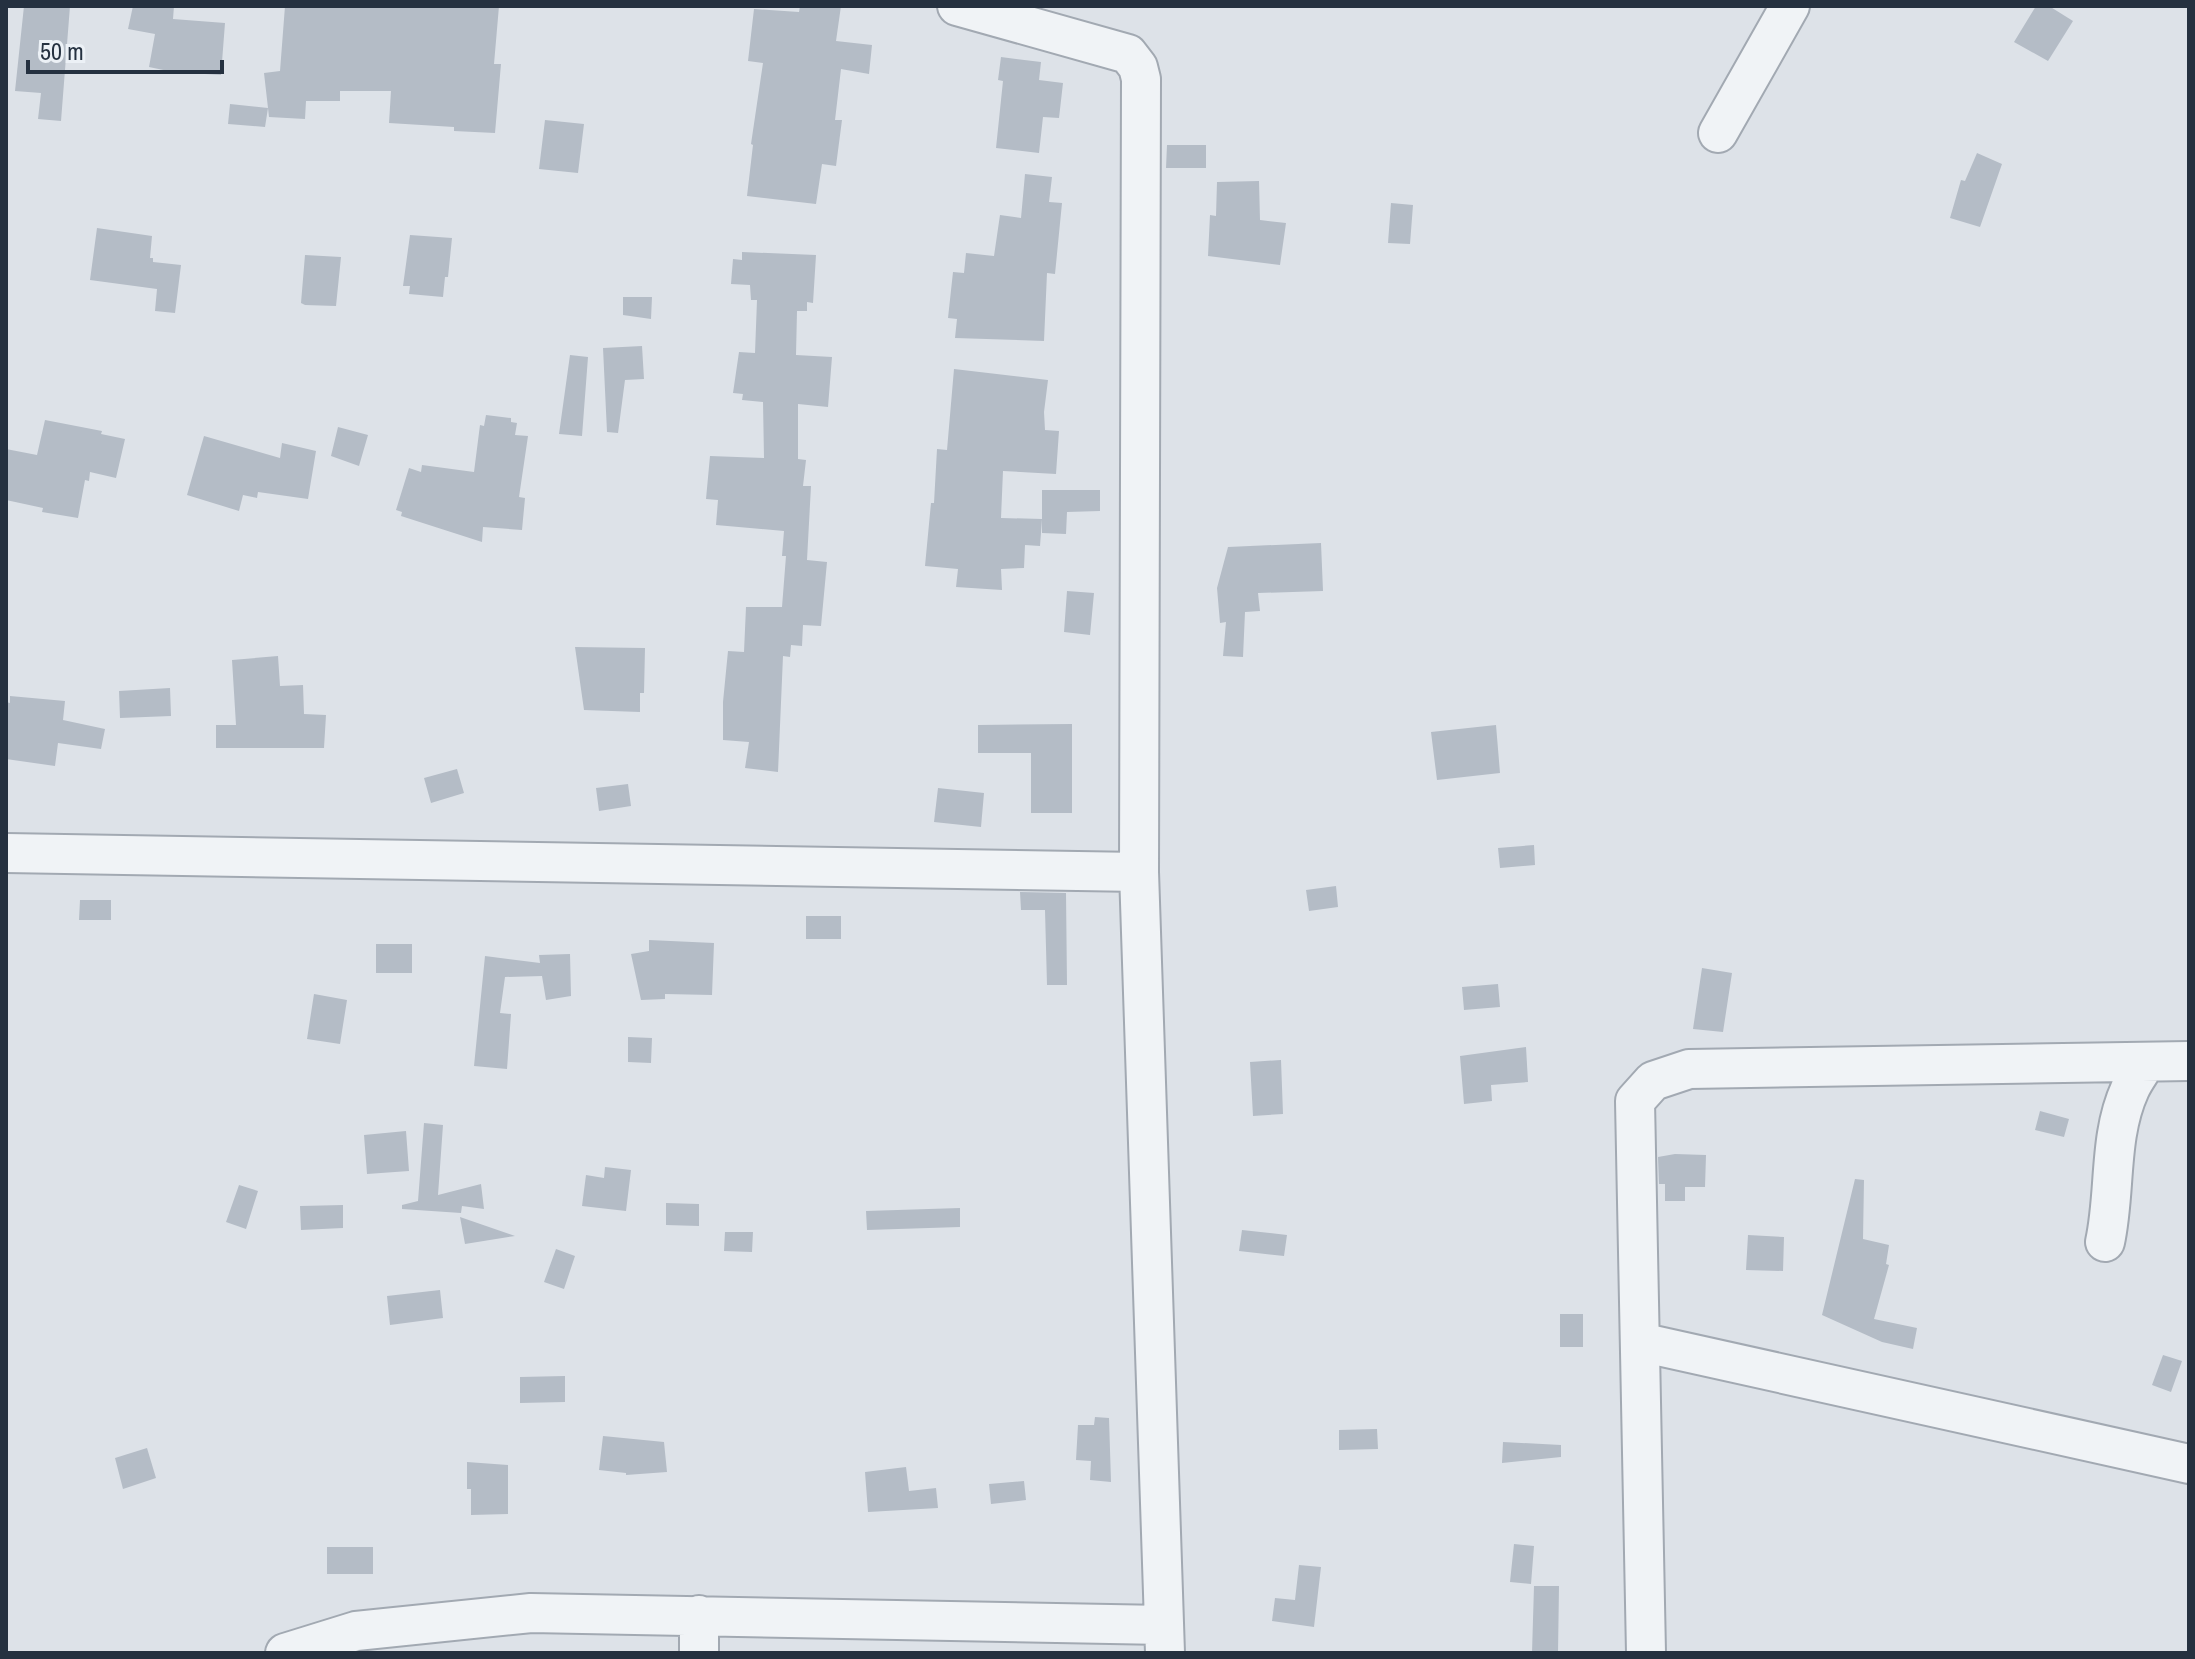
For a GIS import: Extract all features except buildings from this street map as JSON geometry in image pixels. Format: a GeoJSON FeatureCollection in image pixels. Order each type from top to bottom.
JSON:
{"type":"FeatureCollection","features":[{"type":"Feature","properties":{"kind":"street"},"geometry":{"type":"LineString","coordinates":[[285,1653],[356,1631],[531,1613],[699,1615],[1164,1639],[1139,872],[1141,79],[1138,67],[1128,54],[957,6]]}},
{"type":"Feature","properties":{"kind":"street"},"geometry":{"type":"LineString","coordinates":[[1718,133],[1790,6]]}},
{"type":"Feature","properties":{"kind":"street"},"geometry":{"type":"LineString","coordinates":[[6,853],[1139,872]]}},
{"type":"Feature","properties":{"kind":"street"},"geometry":{"type":"LineString","coordinates":[[1646,1653],[1635,1101],[1653,1081],[1689,1069],[2189,1061]]}},
{"type":"Feature","properties":{"kind":"street"},"geometry":{"type":"LineString","coordinates":[[2105,1242],[2115,1140],[2129,1090],[2146,1062]]}},
{"type":"Feature","properties":{"kind":"street"},"geometry":{"type":"LineString","coordinates":[[1640,1342],[2189,1464]]}},
{"type":"Feature","properties":{"kind":"street"},"geometry":{"type":"LineString","coordinates":[[699,1615],[699,1653]]}}]}
